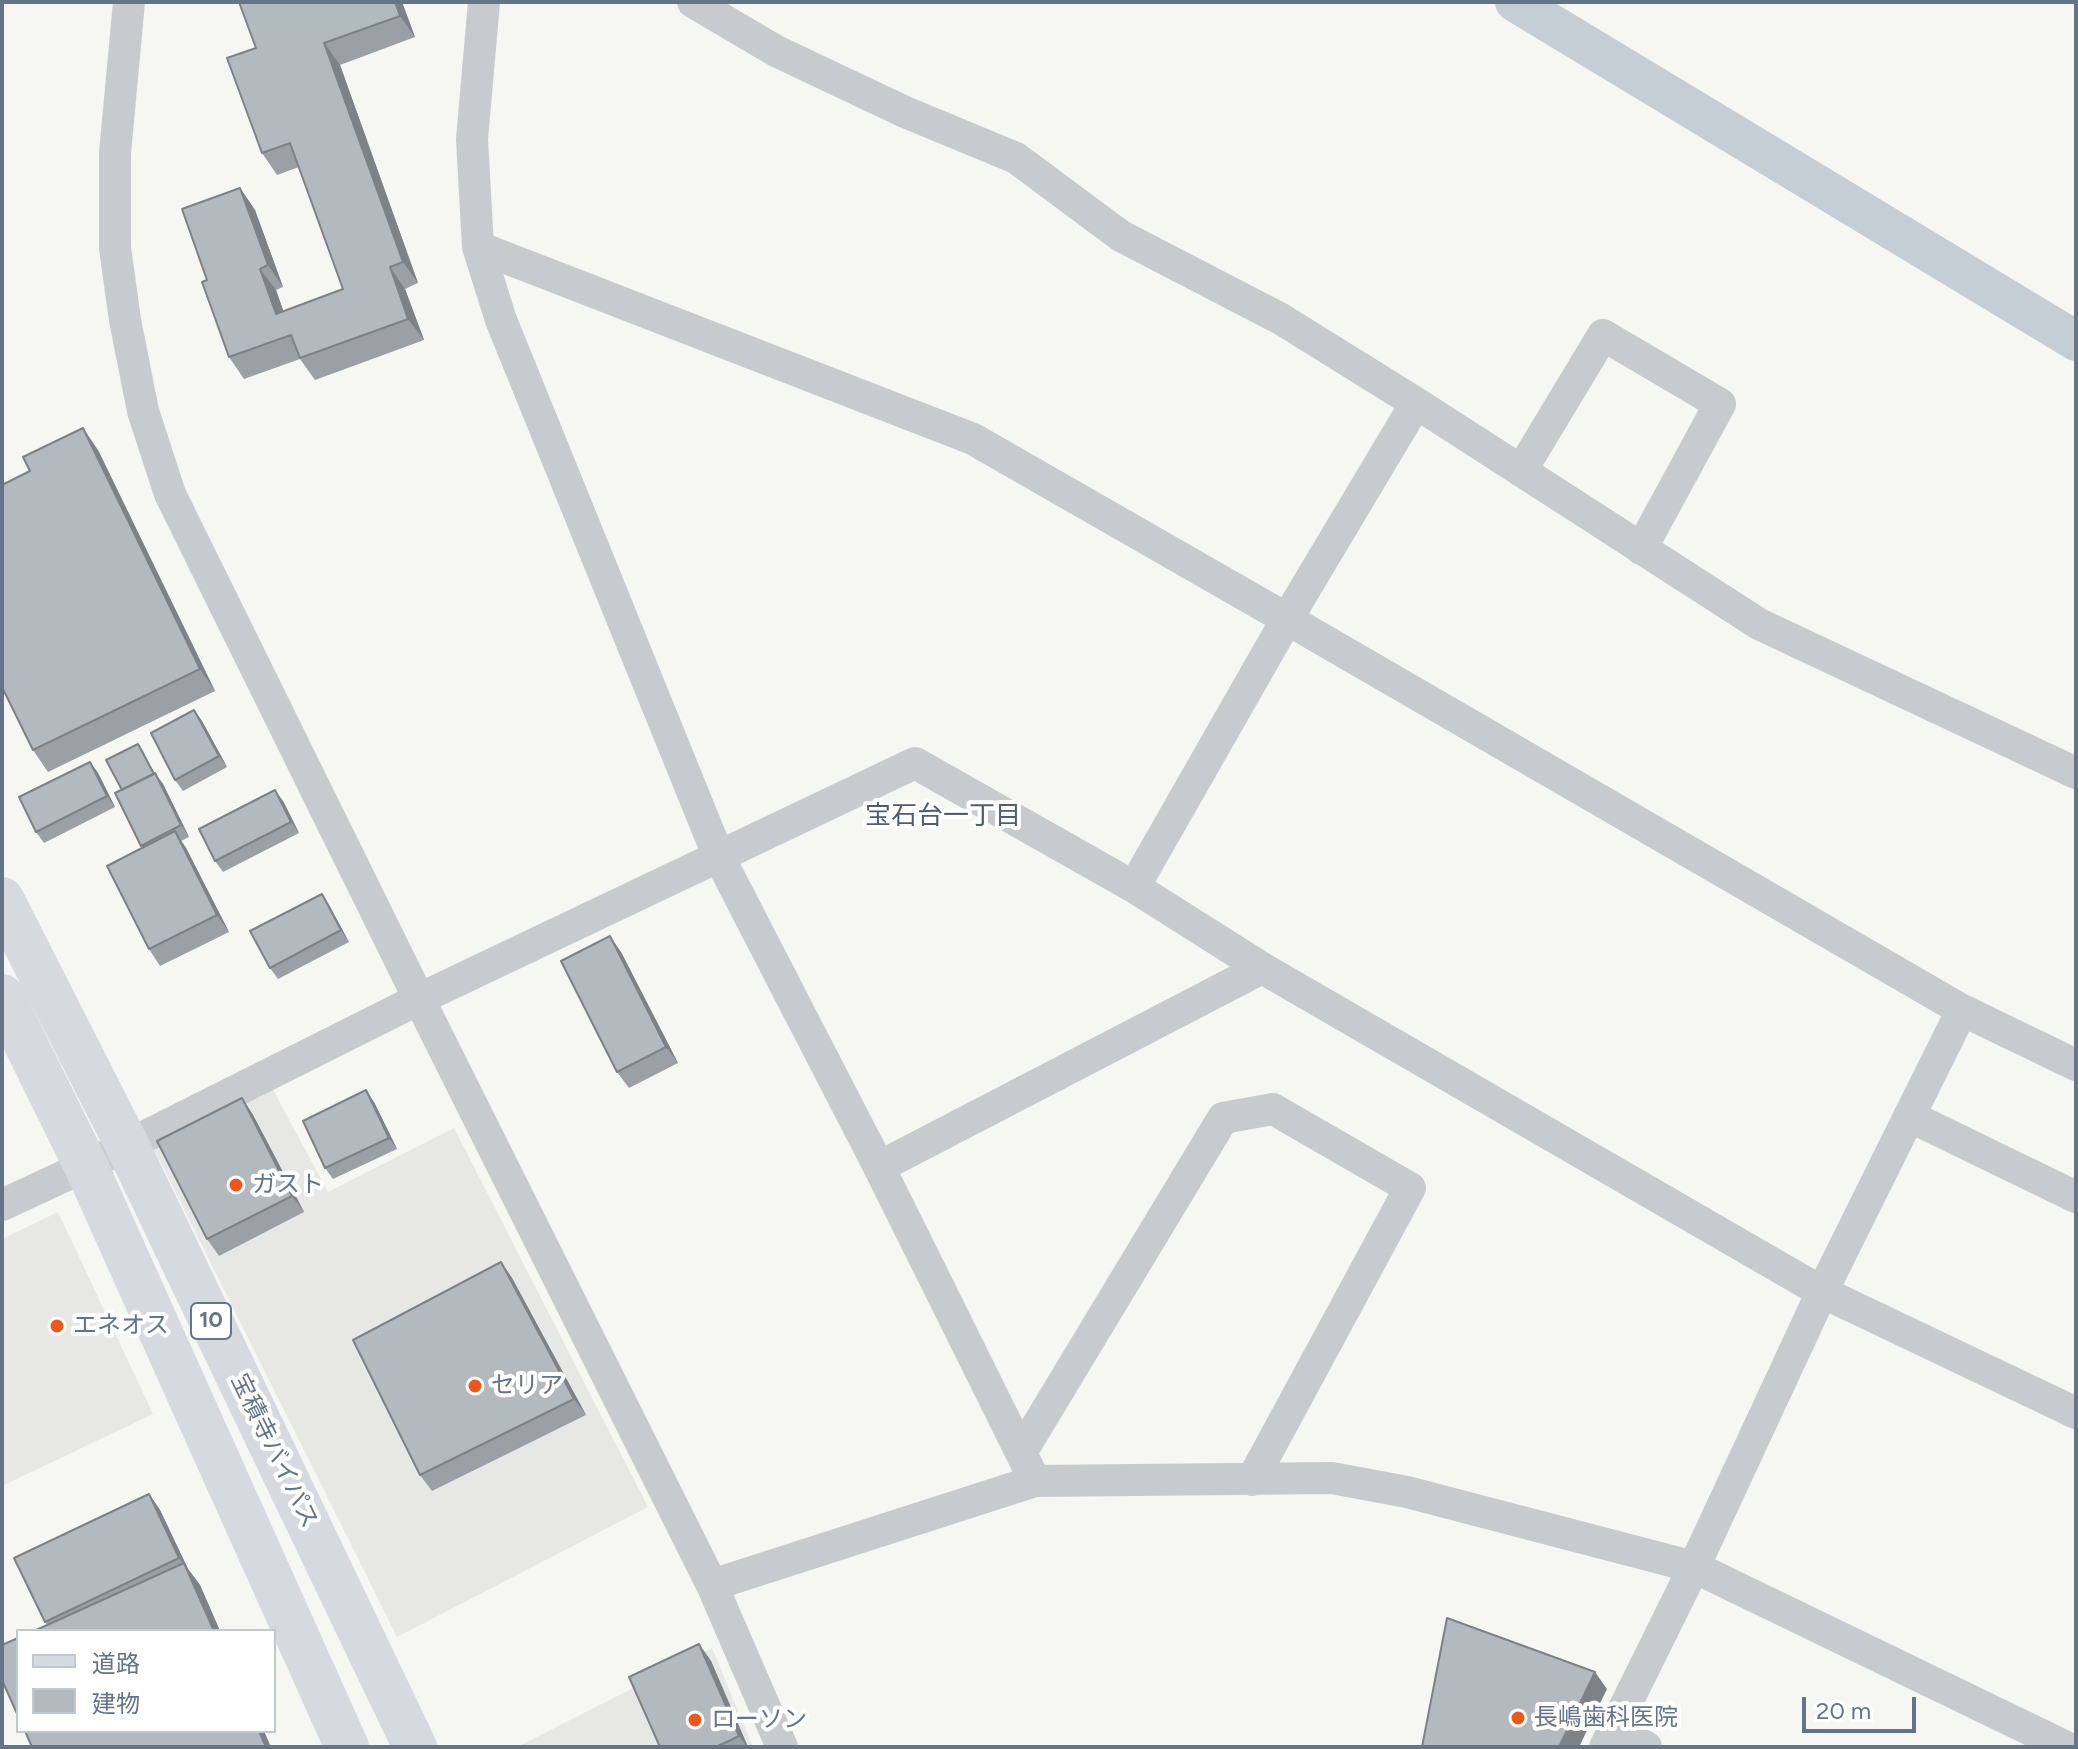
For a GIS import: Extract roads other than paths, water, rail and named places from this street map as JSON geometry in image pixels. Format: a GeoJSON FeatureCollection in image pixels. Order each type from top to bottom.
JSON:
{"type":"FeatureCollection","features":[{"type":"Feature","properties":{"kind":"main road","name":"宝積寺バイパス"},"geometry":{"type":"LineString","coordinates":[[2,899],[127,1145],[415,1747]]}},
{"type":"Feature","properties":{"kind":"main road","name":"10"},"geometry":{"type":"LineString","coordinates":[[2,996],[86,1166],[347,1747]]}},
{"type":"Feature","properties":{"kind":"street"},"geometry":{"type":"LineString","coordinates":[[129,2],[115,153],[115,248],[143,411],[170,494],[712,1585],[782,1747]]}},
{"type":"Feature","properties":{"kind":"street"},"geometry":{"type":"LineString","coordinates":[[484,2],[472,139],[478,247],[501,320],[718,855],[879,1167],[1035,1481]]}},
{"type":"Feature","properties":{"kind":"street"},"geometry":{"type":"LineString","coordinates":[[693,2],[776,51],[905,112],[1016,158],[1121,236],[1281,319],[1759,624],[2076,773]]}},
{"type":"Feature","properties":{"kind":"street"},"geometry":{"type":"LineString","coordinates":[[478,247],[973,439],[1962,1010],[2076,1065]]}},
{"type":"Feature","properties":{"kind":"street"},"geometry":{"type":"LineString","coordinates":[[1521,471],[1603,335],[1720,404],[1641,549]]}},
{"type":"Feature","properties":{"kind":"street"},"geometry":{"type":"LineString","coordinates":[[1134,887],[1287,619],[1416,403]]}},
{"type":"Feature","properties":{"kind":"street"},"geometry":{"type":"LineString","coordinates":[[2,1205],[419,999],[915,763],[1134,887],[1262,968],[1822,1292],[2076,1413]]}},
{"type":"Feature","properties":{"kind":"street"},"geometry":{"type":"LineString","coordinates":[[879,1167],[1262,968]]}},
{"type":"Feature","properties":{"kind":"street"},"geometry":{"type":"LineString","coordinates":[[1646,1747],[1609,1739],[1694,1567],[1822,1292],[1962,1010]]}},
{"type":"Feature","properties":{"kind":"street"},"geometry":{"type":"LineString","coordinates":[[1022,1451],[1223,1118],[1273,1109],[1410,1188],[1252,1480]]}},
{"type":"Feature","properties":{"kind":"street"},"geometry":{"type":"LineString","coordinates":[[1909,1116],[2076,1197]]}},
{"type":"Feature","properties":{"kind":"street"},"geometry":{"type":"LineString","coordinates":[[712,1585],[1035,1481],[1332,1478],[1392,1489],[1694,1567],[2066,1747]]}},
{"type":"Feature","properties":{"kind":"waterway"},"geometry":{"type":"LineString","coordinates":[[1515,2],[2076,341]]}},
{"type":"Feature","properties":{"kind":"place","name":"ガスト"},"geometry":{"type":"Point","coordinates":[236,1185]}},
{"type":"Feature","properties":{"kind":"place","name":"エネオス"},"geometry":{"type":"Point","coordinates":[57,1326]}},
{"type":"Feature","properties":{"kind":"place","name":"セリア"},"geometry":{"type":"Point","coordinates":[475,1386]}},
{"type":"Feature","properties":{"kind":"place","name":"長嶋歯科医院"},"geometry":{"type":"Point","coordinates":[1518,1718]}},
{"type":"Feature","properties":{"kind":"place","name":"ローソン"},"geometry":{"type":"Point","coordinates":[695,1720]}},
{"type":"Feature","properties":{"kind":"district","name":"宝石台一丁目"},"geometry":{"type":"Point","coordinates":[943,816]}}]}
